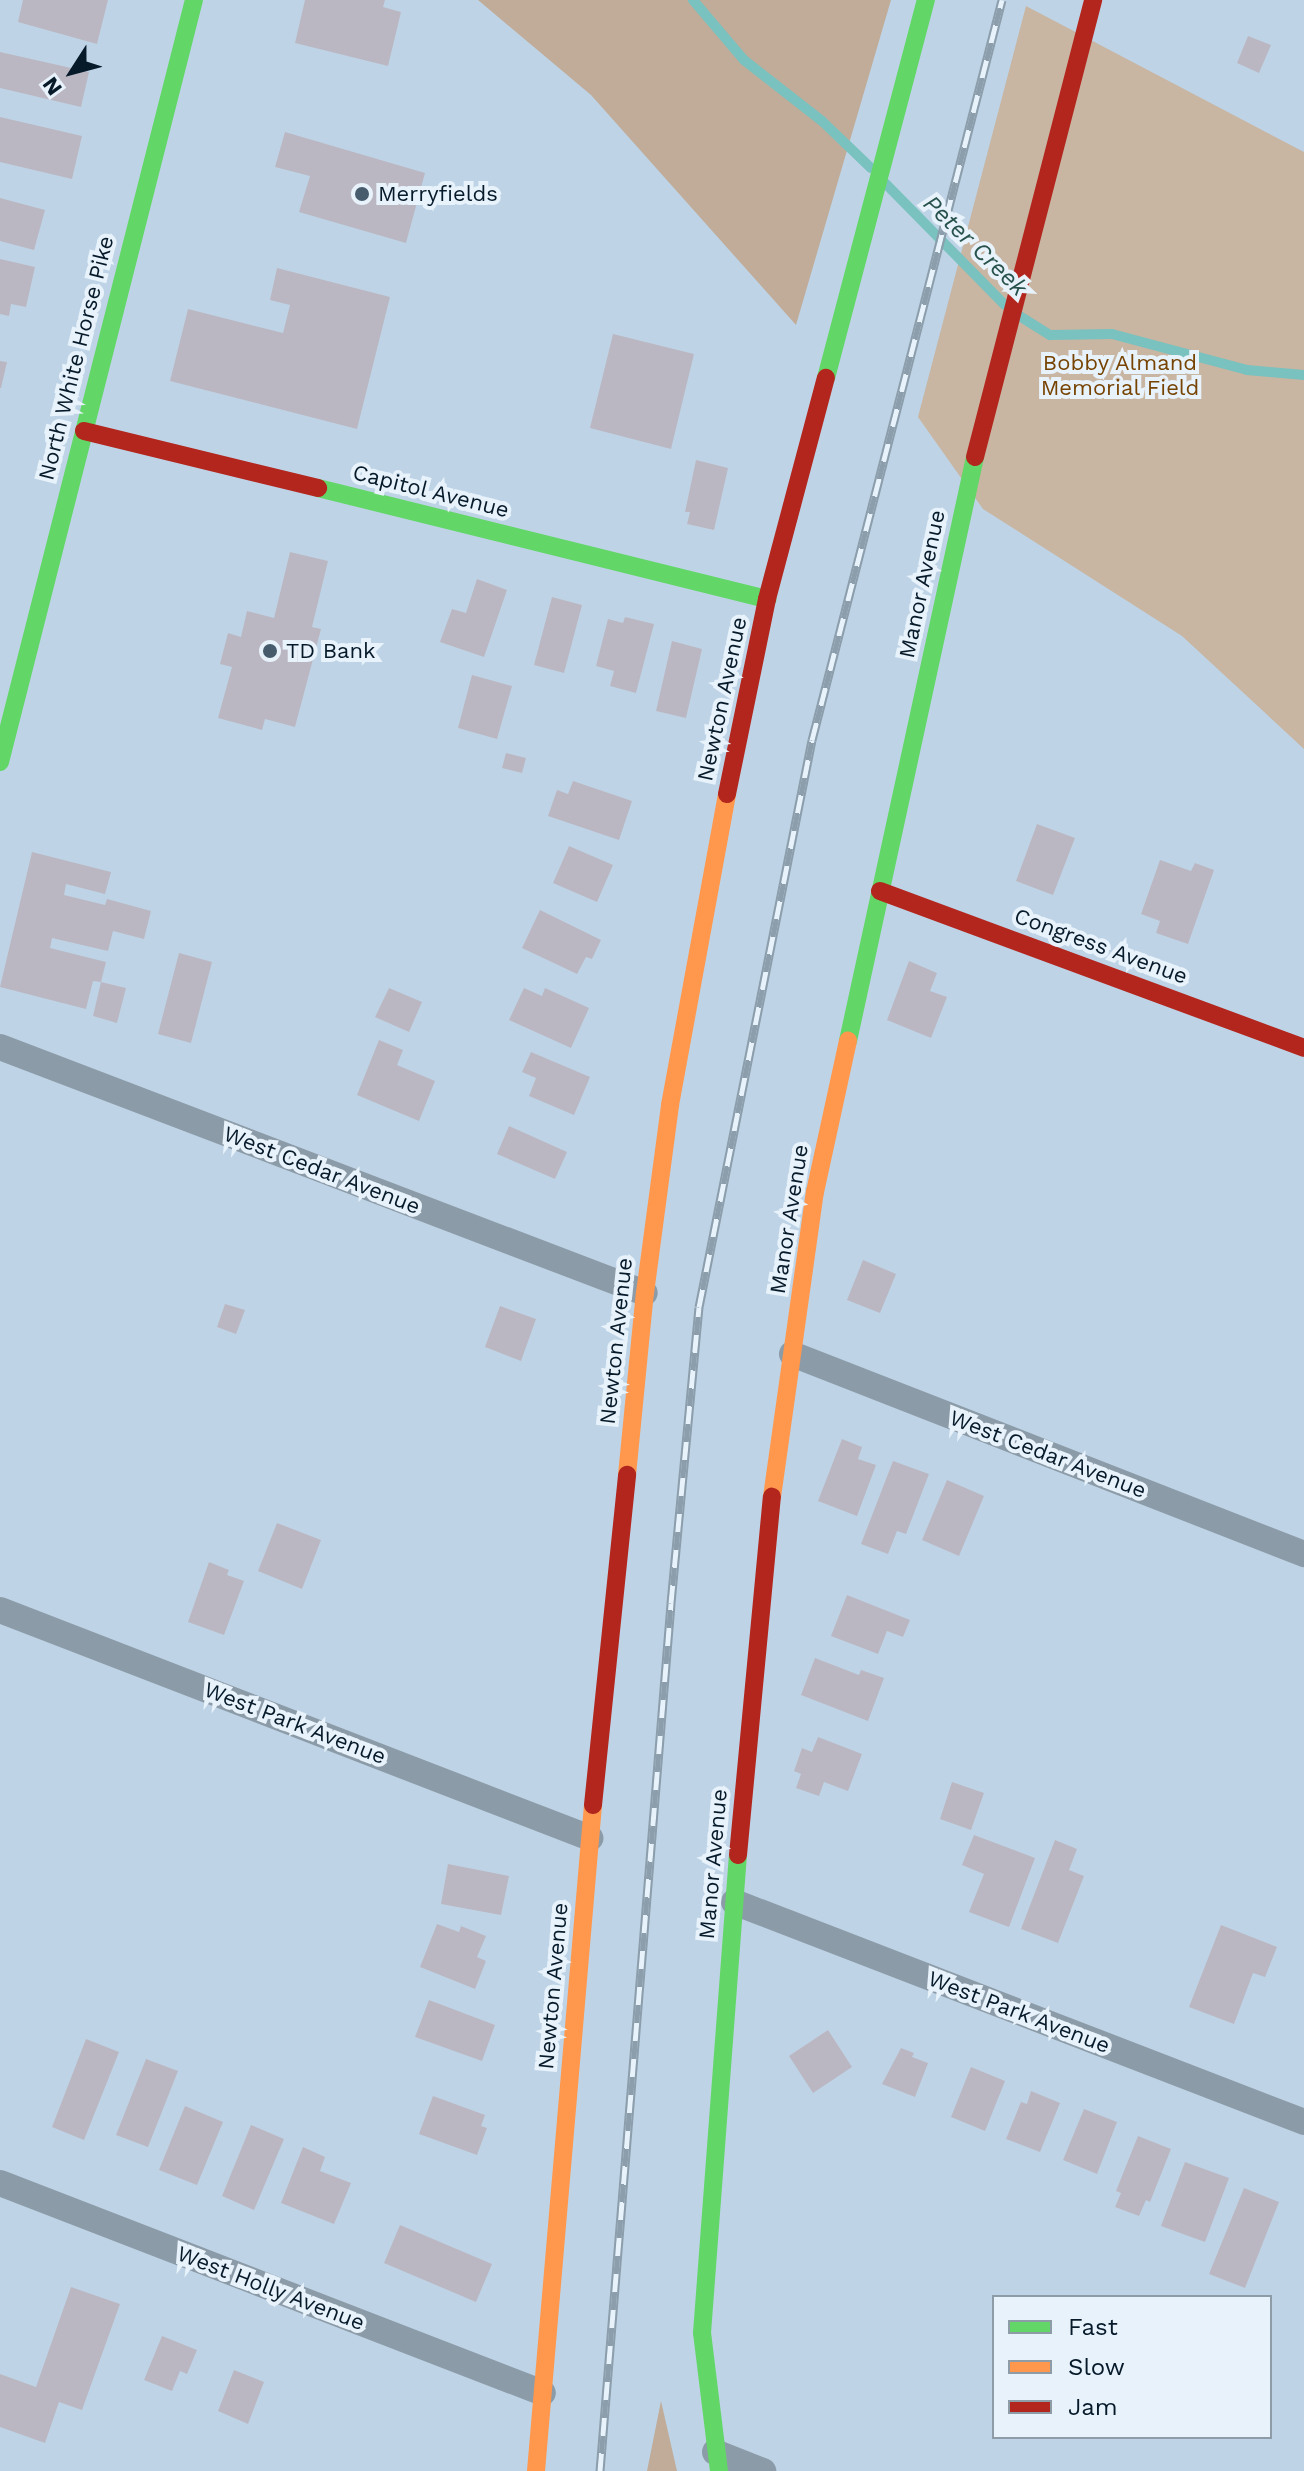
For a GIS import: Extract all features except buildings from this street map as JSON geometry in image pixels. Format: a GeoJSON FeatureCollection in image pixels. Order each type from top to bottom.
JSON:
{"type":"FeatureCollection","features":[{"type":"Feature","properties":{"kind":"main road","name":"North White Horse Pike"},"geometry":{"type":"LineString","coordinates":[[0,762],[4,727],[84,431],[194,0]]}},
{"type":"Feature","properties":{"kind":"main road","name":"Newton Avenue"},"geometry":{"type":"LineString","coordinates":[[536,2471],[590,1838],[645,1293],[670,1105],[702,915],[767,599],[926,0]]}},
{"type":"Feature","properties":{"kind":"main road","name":"Manor Avenue"},"geometry":{"type":"LineString","coordinates":[[717,2461],[702,2333],[734,1902],[769,1515],[815,1192],[983,418],[1093,0]]}},
{"type":"Feature","properties":{"kind":"main road","name":"Capitol Avenue"},"geometry":{"type":"LineString","coordinates":[[84,431],[767,599]]}},
{"type":"Feature","properties":{"kind":"main road","name":"Congress Avenue"},"geometry":{"type":"LineString","coordinates":[[880,891],[1304,1048]]}},
{"type":"Feature","properties":{"kind":"street","name":"West Cedar Avenue"},"geometry":{"type":"LineString","coordinates":[[0,1047],[645,1293]]}},
{"type":"Feature","properties":{"kind":"street","name":"West Cedar Avenue"},"geometry":{"type":"LineString","coordinates":[[792,1354],[1304,1554]]}},
{"type":"Feature","properties":{"kind":"street","name":"West Park Avenue"},"geometry":{"type":"LineString","coordinates":[[0,1610],[590,1838]]}},
{"type":"Feature","properties":{"kind":"street","name":"West Park Avenue"},"geometry":{"type":"LineString","coordinates":[[734,1902],[1304,2122]]}},
{"type":"Feature","properties":{"kind":"street","name":"West Holly Avenue"},"geometry":{"type":"LineString","coordinates":[[0,2183],[543,2393]]}},
{"type":"Feature","properties":{"kind":"street"},"geometry":{"type":"LineString","coordinates":[[717,2461],[763,2471]]}},
{"type":"Feature","properties":{"kind":"green space","name":"Bobby Almand Memorial Field"},"geometry":{"type":"Polygon","coordinates":[[[1026,6],[1304,152],[1304,749],[1182,636],[983,509],[918,417],[1026,6]]]}},
{"type":"Feature","properties":{"kind":"shaded area"},"geometry":{"type":"Polygon","coordinates":[[[478,0],[891,0],[796,325],[591,95],[478,0]]]}},
{"type":"Feature","properties":{"kind":"shaded area"},"geometry":{"type":"Polygon","coordinates":[[[661,2401],[677,2471],[647,2471],[661,2401]]]}},
{"type":"Feature","properties":{"kind":"waterway","name":"Peter Creek"},"geometry":{"type":"LineString","coordinates":[[693,0],[744,60],[822,121],[871,168]]}},
{"type":"Feature","properties":{"kind":"waterway","name":"Peter Creek"},"geometry":{"type":"LineString","coordinates":[[885,183],[1005,305]]}},
{"type":"Feature","properties":{"kind":"waterway","name":"Peter Creek"},"geometry":{"type":"LineString","coordinates":[[1018,315],[1050,335],[1112,334],[1247,370],[1304,375]]}},
{"type":"Feature","properties":{"kind":"railway"},"geometry":{"type":"LineString","coordinates":[[600,2471],[671,1603],[699,1307],[812,740],[1002,0]]}},
{"type":"Feature","properties":{"kind":"traffic: fast"},"geometry":{"type":"LineString","coordinates":[[0,762],[194,0]]}},
{"type":"Feature","properties":{"kind":"traffic: fast"},"geometry":{"type":"LineString","coordinates":[[826,378],[926,0]]}},
{"type":"Feature","properties":{"kind":"traffic: fast"},"geometry":{"type":"LineString","coordinates":[[848,1041],[975,457]]}},
{"type":"Feature","properties":{"kind":"traffic: fast"},"geometry":{"type":"LineString","coordinates":[[318,488],[767,599]]}},
{"type":"Feature","properties":{"kind":"traffic: fast"},"geometry":{"type":"LineString","coordinates":[[719,2471],[702,2333],[738,1855]]}},
{"type":"Feature","properties":{"kind":"traffic: slow"},"geometry":{"type":"LineString","coordinates":[[627,1475],[645,1293],[670,1105],[727,794]]}},
{"type":"Feature","properties":{"kind":"traffic: slow"},"geometry":{"type":"LineString","coordinates":[[772,1497],[815,1192],[848,1041]]}},
{"type":"Feature","properties":{"kind":"traffic: slow"},"geometry":{"type":"LineString","coordinates":[[536,2471],[593,1805]]}},
{"type":"Feature","properties":{"kind":"traffic: jam"},"geometry":{"type":"LineString","coordinates":[[975,457],[1093,0]]}},
{"type":"Feature","properties":{"kind":"traffic: jam"},"geometry":{"type":"LineString","coordinates":[[727,794],[767,599],[826,378]]}},
{"type":"Feature","properties":{"kind":"traffic: jam"},"geometry":{"type":"LineString","coordinates":[[84,431],[318,488]]}},
{"type":"Feature","properties":{"kind":"traffic: jam"},"geometry":{"type":"LineString","coordinates":[[880,891],[1304,1048]]}},
{"type":"Feature","properties":{"kind":"traffic: jam"},"geometry":{"type":"LineString","coordinates":[[593,1805],[627,1475]]}},
{"type":"Feature","properties":{"kind":"traffic: jam"},"geometry":{"type":"LineString","coordinates":[[738,1855],[772,1497]]}},
{"type":"Feature","properties":{"kind":"place","name":"Merryfields"},"geometry":{"type":"Point","coordinates":[362,194]}},
{"type":"Feature","properties":{"kind":"place","name":"TD Bank"},"geometry":{"type":"Point","coordinates":[270,651]}}]}
